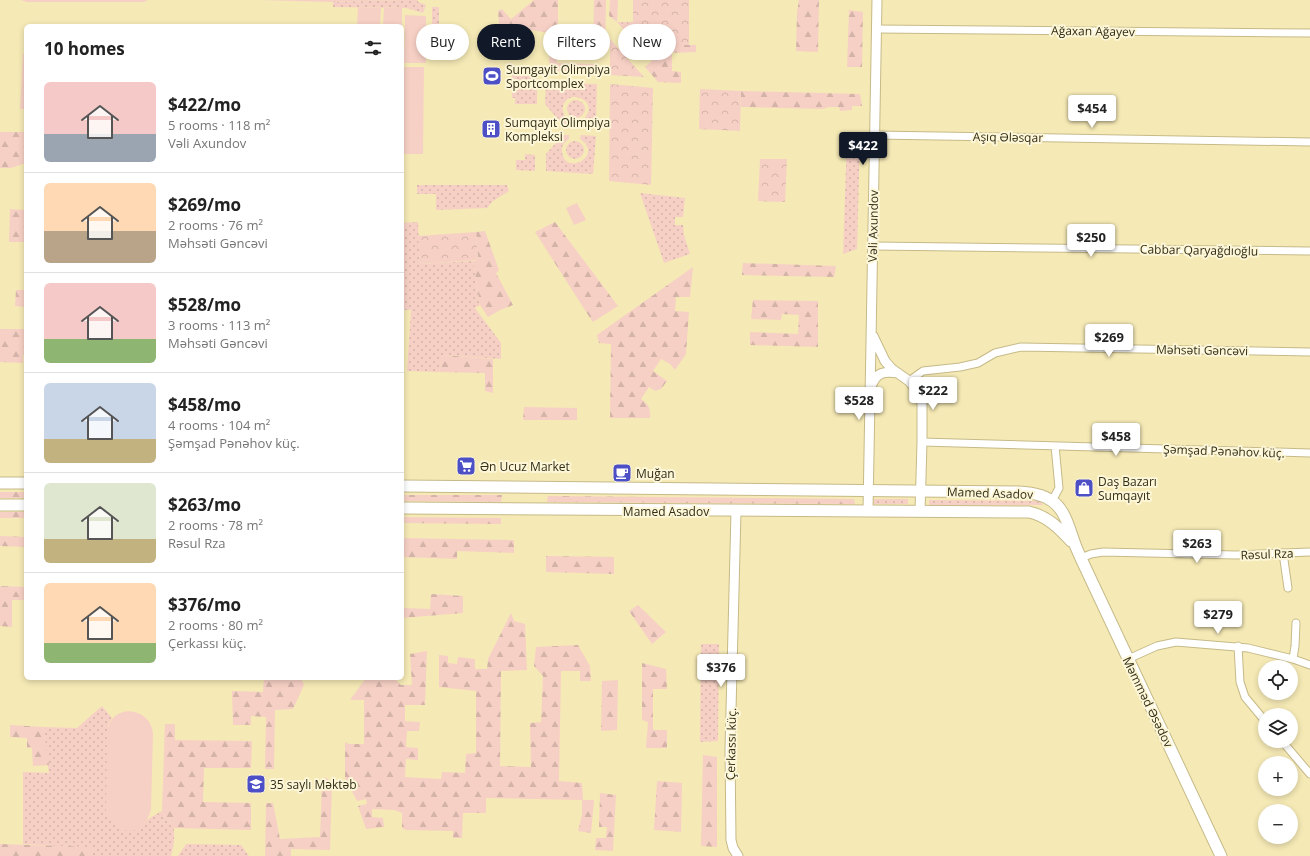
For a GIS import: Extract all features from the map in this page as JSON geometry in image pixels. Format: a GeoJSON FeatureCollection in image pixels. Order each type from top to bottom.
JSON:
{"type":"FeatureCollection","features":[{"type":"Feature","properties":{"kind":"main road"},"geometry":{"type":"LineString","coordinates":[[0,483],[24,483]]}},
{"type":"Feature","properties":{"kind":"main road","name":"Mamed Asadov"},"geometry":{"type":"LineString","coordinates":[[404,486],[1019,492],[1040,495],[1052,501]]}},
{"type":"Feature","properties":{"kind":"main road"},"geometry":{"type":"LineString","coordinates":[[1052,501],[1060,508],[1064,515],[1079,553]]}},
{"type":"Feature","properties":{"kind":"main road"},"geometry":{"type":"LineString","coordinates":[[0,505],[24,505]]}},
{"type":"Feature","properties":{"kind":"main road","name":"Mamed Asadov"},"geometry":{"type":"LineString","coordinates":[[404,508],[1029,512],[1036,514],[1053,524],[1063,532],[1079,553]]}},
{"type":"Feature","properties":{"kind":"main road","name":"Məmməd Əsədov"},"geometry":{"type":"LineString","coordinates":[[1079,553],[1221,856]]}},
{"type":"Feature","properties":{"kind":"street","name":"Vəli Axundov"},"geometry":{"type":"LineString","coordinates":[[868,511],[877,0]]}},
{"type":"Feature","properties":{"kind":"street","name":"Ağaxan Ağayev"},"geometry":{"type":"LineString","coordinates":[[876,29],[1310,33]]}},
{"type":"Feature","properties":{"kind":"street","name":"Aşıq Ələsqar"},"geometry":{"type":"LineString","coordinates":[[874,135],[1310,142]]}},
{"type":"Feature","properties":{"kind":"street","name":"Cabbar Qaryağdıoğlu"},"geometry":{"type":"LineString","coordinates":[[872,246],[1310,251]]}},
{"type":"Feature","properties":{"kind":"street"},"geometry":{"type":"LineString","coordinates":[[871,332],[885,362],[909,381],[919,394],[922,404],[920,512]]}},
{"type":"Feature","properties":{"kind":"street","name":"Məhsəti Gəncəvi"},"geometry":{"type":"LineString","coordinates":[[909,381],[923,371],[960,367],[978,363],[995,353],[1021,347],[1310,352]]}},
{"type":"Feature","properties":{"kind":"street"},"geometry":{"type":"LineString","coordinates":[[870,389],[875,377],[888,372],[898,373]]}},
{"type":"Feature","properties":{"kind":"street","name":"Şəmşad Pənəhov küç."},"geometry":{"type":"LineString","coordinates":[[922,442],[1310,453]]}},
{"type":"Feature","properties":{"kind":"street"},"geometry":{"type":"LineString","coordinates":[[1052,501],[1059,488],[1055,446]]}},
{"type":"Feature","properties":{"kind":"street","name":"Çerkassı küç."},"geometry":{"type":"LineString","coordinates":[[736,511],[730,757],[731,840],[732,848],[738,856]]}},
{"type":"Feature","properties":{"kind":"street","name":"Rəsul Rza"},"geometry":{"type":"LineString","coordinates":[[1079,553],[1091,554],[1103,552],[1236,555],[1310,552]]}},
{"type":"Feature","properties":{"kind":"street"},"geometry":{"type":"LineString","coordinates":[[1283,553],[1288,588]]}},
{"type":"Feature","properties":{"kind":"street"},"geometry":{"type":"LineString","coordinates":[[1293,659],[1296,622]]}},
{"type":"Feature","properties":{"kind":"street"},"geometry":{"type":"LineString","coordinates":[[1128,659],[1157,646],[1176,642],[1238,646],[1293,659],[1310,665]]}},
{"type":"Feature","properties":{"kind":"street"},"geometry":{"type":"LineString","coordinates":[[1238,646],[1240,682],[1245,696],[1258,712]]}},
{"type":"Feature","properties":{"kind":"street"},"geometry":{"type":"LineString","coordinates":[[1288,748],[1310,774]]}},
{"type":"Feature","properties":{"kind":"green space"},"geometry":{"type":"Polygon","coordinates":[[[21,0],[148,0],[144,2],[27,2],[21,0]]]}},
{"type":"Feature","properties":{"kind":"green space"},"geometry":{"type":"Polygon","coordinates":[[[260,0],[399,0],[333,2],[260,0]]]}},
{"type":"Feature","properties":{"kind":"green space"},"geometry":{"type":"Polygon","coordinates":[[[418,0],[418,2],[426,5],[423,13],[406,8],[333,7],[333,2],[418,0]]]}},
{"type":"Feature","properties":{"kind":"green space"},"geometry":{"type":"Polygon","coordinates":[[[534,0],[558,0],[558,24],[543,24],[543,32],[535,31],[535,24],[499,24],[498,11],[502,9],[511,19],[534,0]]]}},
{"type":"Feature","properties":{"kind":"green space"},"geometry":{"type":"Polygon","coordinates":[[[594,0],[606,0],[606,24],[594,24],[594,0]]]}},
{"type":"Feature","properties":{"kind":"green space"},"geometry":{"type":"Polygon","coordinates":[[[610,0],[618,0],[617,22],[609,16],[610,0]]]}},
{"type":"Feature","properties":{"kind":"green space"},"geometry":{"type":"Polygon","coordinates":[[[633,0],[689,0],[689,45],[676,45],[676,24],[619,24],[617,22],[633,22],[633,0]]]}},
{"type":"Feature","properties":{"kind":"green space"},"geometry":{"type":"Polygon","coordinates":[[[799,0],[819,0],[818,52],[796,51],[797,12],[799,0]]]}},
{"type":"Feature","properties":{"kind":"green space"},"geometry":{"type":"Polygon","coordinates":[[[358,7],[381,8],[380,24],[357,24],[358,7]]]}},
{"type":"Feature","properties":{"kind":"green space"},"geometry":{"type":"Polygon","coordinates":[[[432,7],[439,7],[439,24],[432,24],[432,7]]]}},
{"type":"Feature","properties":{"kind":"green space"},"geometry":{"type":"Polygon","coordinates":[[[384,8],[402,8],[402,24],[383,24],[384,8]]]}},
{"type":"Feature","properties":{"kind":"green space"},"geometry":{"type":"Polygon","coordinates":[[[849,10],[863,12],[862,67],[847,67],[849,10]]]}},
{"type":"Feature","properties":{"kind":"green space"},"geometry":{"type":"Polygon","coordinates":[[[405,15],[426,16],[426,24],[416,24],[416,60],[426,60],[426,63],[404,63],[405,15]]]}},
{"type":"Feature","properties":{"kind":"green space"},"geometry":{"type":"Polygon","coordinates":[[[610,39],[618,48],[618,60],[629,60],[644,77],[610,75],[610,39]]]}},
{"type":"Feature","properties":{"kind":"green space"},"geometry":{"type":"Polygon","coordinates":[[[676,45],[696,45],[696,52],[676,53],[676,45]]]}},
{"type":"Feature","properties":{"kind":"green space"},"geometry":{"type":"Polygon","coordinates":[[[23,54],[24,54],[24,109],[20,109],[23,54]]]}},
{"type":"Feature","properties":{"kind":"green space"},"geometry":{"type":"Polygon","coordinates":[[[549,60],[557,60],[557,63],[596,64],[596,73],[549,71],[549,60]]]}},
{"type":"Feature","properties":{"kind":"green space"},"geometry":{"type":"Polygon","coordinates":[[[653,60],[672,60],[672,71],[681,72],[681,83],[658,82],[645,67],[653,60]]]}},
{"type":"Feature","properties":{"kind":"green space"},"geometry":{"type":"Polygon","coordinates":[[[404,67],[424,67],[423,154],[404,154],[404,67]]]}},
{"type":"Feature","properties":{"kind":"green space"},"geometry":{"type":"Polygon","coordinates":[[[512,70],[529,71],[537,78],[537,104],[515,104],[515,98],[512,98],[512,70]]]}},
{"type":"Feature","properties":{"kind":"green space"},"geometry":{"type":"Polygon","coordinates":[[[546,83],[597,84],[596,124],[582,124],[582,120],[587,114],[589,108],[587,103],[583,99],[571,97],[566,100],[563,106],[563,111],[568,124],[562,124],[545,104],[546,83]]]}},
{"type":"Feature","properties":{"kind":"green space"},"geometry":{"type":"Polygon","coordinates":[[[610,84],[653,88],[651,185],[609,181],[610,84]]]}},
{"type":"Feature","properties":{"kind":"green space"},"geometry":{"type":"Polygon","coordinates":[[[700,89],[741,91],[740,131],[699,129],[700,89]]]}},
{"type":"Feature","properties":{"kind":"green space"},"geometry":{"type":"Polygon","coordinates":[[[741,91],[860,94],[862,106],[852,106],[852,110],[840,111],[839,107],[822,109],[741,107],[741,91]]]}},
{"type":"Feature","properties":{"kind":"green space"},"geometry":{"type":"Polygon","coordinates":[[[572,100],[580,100],[585,105],[583,116],[580,118],[572,118],[567,113],[567,105],[572,100]]]}},
{"type":"Feature","properties":{"kind":"green space"},"geometry":{"type":"Polygon","coordinates":[[[0,132],[24,132],[24,164],[11,168],[0,168],[0,132]]]}},
{"type":"Feature","properties":{"kind":"green space"},"geometry":{"type":"Polygon","coordinates":[[[563,135],[569,135],[569,139],[562,146],[562,152],[565,159],[570,163],[582,161],[586,157],[588,151],[587,145],[580,139],[581,135],[596,136],[593,174],[546,171],[546,154],[563,135]]]}},
{"type":"Feature","properties":{"kind":"green space"},"geometry":{"type":"Polygon","coordinates":[[[847,138],[860,139],[857,249],[843,254],[847,138]]]}},
{"type":"Feature","properties":{"kind":"green space"},"geometry":{"type":"Polygon","coordinates":[[[571,141],[579,141],[584,146],[582,157],[579,159],[571,159],[566,154],[566,146],[571,141]]]}},
{"type":"Feature","properties":{"kind":"green space"},"geometry":{"type":"Polygon","coordinates":[[[525,154],[535,155],[535,171],[516,170],[516,160],[525,160],[525,154]]]}},
{"type":"Feature","properties":{"kind":"green space"},"geometry":{"type":"Polygon","coordinates":[[[760,159],[787,159],[785,202],[758,201],[760,159]]]}},
{"type":"Feature","properties":{"kind":"green space"},"geometry":{"type":"Polygon","coordinates":[[[417,185],[507,185],[509,191],[493,201],[487,208],[436,210],[436,194],[417,194],[417,185]]]}},
{"type":"Feature","properties":{"kind":"green space"},"geometry":{"type":"Polygon","coordinates":[[[640,193],[685,198],[683,217],[675,217],[675,225],[683,225],[684,235],[690,254],[664,263],[640,193]]]}},
{"type":"Feature","properties":{"kind":"green space"},"geometry":{"type":"Polygon","coordinates":[[[577,203],[586,220],[574,225],[566,208],[577,203]]]}},
{"type":"Feature","properties":{"kind":"green space"},"geometry":{"type":"Polygon","coordinates":[[[10,209],[24,210],[24,242],[9,242],[10,209]]]}},
{"type":"Feature","properties":{"kind":"green space"},"geometry":{"type":"Polygon","coordinates":[[[418,222],[420,264],[473,261],[480,305],[475,308],[501,343],[501,359],[443,355],[439,372],[407,371],[411,310],[404,310],[404,223],[418,222]]]}},
{"type":"Feature","properties":{"kind":"green space"},"geometry":{"type":"Polygon","coordinates":[[[555,222],[618,306],[593,322],[535,232],[555,222]]]}},
{"type":"Feature","properties":{"kind":"green space"},"geometry":{"type":"Polygon","coordinates":[[[485,231],[499,270],[496,273],[513,305],[488,317],[480,305],[473,261],[478,260],[476,232],[485,231]]]}},
{"type":"Feature","properties":{"kind":"green space"},"geometry":{"type":"Polygon","coordinates":[[[476,232],[478,260],[420,264],[418,236],[476,232]]]}},
{"type":"Feature","properties":{"kind":"green space"},"geometry":{"type":"Polygon","coordinates":[[[743,263],[836,266],[834,277],[742,275],[743,263]]]}},
{"type":"Feature","properties":{"kind":"green space"},"geometry":{"type":"Polygon","coordinates":[[[693,267],[690,297],[676,297],[675,311],[689,312],[686,354],[675,370],[670,364],[661,359],[653,371],[667,381],[661,389],[655,391],[649,387],[641,399],[648,407],[650,418],[610,418],[611,344],[599,343],[597,335],[693,267]]]}},
{"type":"Feature","properties":{"kind":"green space"},"geometry":{"type":"Polygon","coordinates":[[[16,290],[24,290],[24,307],[15,306],[16,290]]]}},
{"type":"Feature","properties":{"kind":"green space"},"geometry":{"type":"Polygon","coordinates":[[[753,300],[818,301],[818,347],[750,345],[750,332],[798,334],[799,315],[782,314],[781,320],[751,319],[753,300]]]}},
{"type":"Feature","properties":{"kind":"green space"},"geometry":{"type":"Polygon","coordinates":[[[0,329],[24,329],[23,363],[0,362],[0,329]]]}},
{"type":"Feature","properties":{"kind":"green space"},"geometry":{"type":"Polygon","coordinates":[[[443,355],[493,359],[493,393],[485,391],[485,373],[439,372],[443,355]]]}},
{"type":"Feature","properties":{"kind":"green space"},"geometry":{"type":"Polygon","coordinates":[[[524,407],[577,408],[577,420],[523,420],[524,407]]]}},
{"type":"Feature","properties":{"kind":"green space"},"geometry":{"type":"Polygon","coordinates":[[[0,492],[24,492],[24,498],[0,498],[0,492]]]}},
{"type":"Feature","properties":{"kind":"green space"},"geometry":{"type":"Polygon","coordinates":[[[404,495],[502,495],[501,502],[404,501],[404,495]]]}},
{"type":"Feature","properties":{"kind":"green space"},"geometry":{"type":"Polygon","coordinates":[[[548,496],[854,499],[855,504],[547,502],[548,496]]]}},
{"type":"Feature","properties":{"kind":"green space"},"geometry":{"type":"Polygon","coordinates":[[[874,499],[908,499],[908,504],[873,504],[874,499]]]}},
{"type":"Feature","properties":{"kind":"green space"},"geometry":{"type":"Polygon","coordinates":[[[929,500],[1040,501],[1043,505],[929,505],[929,500]]]}},
{"type":"Feature","properties":{"kind":"green space"},"geometry":{"type":"Polygon","coordinates":[[[0,512],[24,512],[24,518],[0,518],[0,512]]]}},
{"type":"Feature","properties":{"kind":"green space"},"geometry":{"type":"Polygon","coordinates":[[[404,517],[501,518],[501,524],[404,523],[404,517]]]}},
{"type":"Feature","properties":{"kind":"green space"},"geometry":{"type":"Polygon","coordinates":[[[0,536],[24,537],[24,547],[0,546],[0,536]]]}},
{"type":"Feature","properties":{"kind":"green space"},"geometry":{"type":"Polygon","coordinates":[[[404,538],[514,540],[514,553],[457,551],[457,559],[404,557],[404,538]]]}},
{"type":"Feature","properties":{"kind":"green space"},"geometry":{"type":"Polygon","coordinates":[[[546,556],[614,557],[614,574],[546,572],[546,556]]]}},
{"type":"Feature","properties":{"kind":"green space"},"geometry":{"type":"Polygon","coordinates":[[[0,586],[24,587],[24,600],[12,600],[12,627],[0,626],[0,586]]]}},
{"type":"Feature","properties":{"kind":"green space"},"geometry":{"type":"Polygon","coordinates":[[[431,594],[463,596],[463,613],[404,618],[404,608],[430,609],[431,594]]]}},
{"type":"Feature","properties":{"kind":"green space"},"geometry":{"type":"Polygon","coordinates":[[[638,605],[666,632],[652,644],[629,611],[638,605]]]}},
{"type":"Feature","properties":{"kind":"green space"},"geometry":{"type":"Polygon","coordinates":[[[511,613],[514,621],[525,624],[527,670],[501,671],[500,766],[531,767],[530,723],[541,722],[543,676],[534,666],[536,647],[578,645],[590,666],[591,681],[580,681],[580,671],[561,671],[559,781],[582,783],[583,800],[594,800],[591,833],[578,831],[582,815],[582,800],[486,798],[486,813],[463,813],[462,838],[453,838],[453,831],[406,830],[402,828],[402,813],[394,810],[372,809],[372,817],[383,818],[384,827],[366,829],[358,806],[367,804],[366,799],[357,801],[345,778],[345,742],[349,744],[364,744],[364,700],[350,700],[365,680],[396,680],[401,685],[412,685],[410,654],[427,651],[425,705],[405,705],[405,721],[420,722],[419,731],[407,731],[406,747],[418,748],[418,760],[406,759],[405,777],[441,779],[442,772],[465,773],[466,754],[476,753],[476,691],[439,687],[439,655],[448,656],[448,663],[457,664],[458,657],[475,659],[475,669],[487,669],[488,659],[511,613]]]}},
{"type":"Feature","properties":{"kind":"green space"},"geometry":{"type":"Polygon","coordinates":[[[701,644],[719,644],[718,741],[700,742],[701,644]]]}},
{"type":"Feature","properties":{"kind":"green space"},"geometry":{"type":"Polygon","coordinates":[[[642,663],[666,669],[667,689],[653,689],[653,730],[667,730],[667,748],[646,748],[648,722],[642,720],[642,663]]]}},
{"type":"Feature","properties":{"kind":"green space"},"geometry":{"type":"Polygon","coordinates":[[[264,680],[302,680],[304,685],[293,709],[275,710],[274,769],[265,769],[266,717],[251,716],[251,725],[233,725],[232,691],[263,692],[264,680]]]}},
{"type":"Feature","properties":{"kind":"green space"},"geometry":{"type":"Polygon","coordinates":[[[618,680],[617,730],[601,731],[602,681],[618,680]]]}},
{"type":"Feature","properties":{"kind":"green space"},"geometry":{"type":"Polygon","coordinates":[[[102,706],[112,718],[108,725],[142,826],[148,819],[162,811],[174,828],[174,843],[171,856],[92,856],[92,848],[23,844],[23,772],[49,773],[43,727],[77,728],[102,706]]]}},
{"type":"Feature","properties":{"kind":"green space"},"geometry":{"type":"Polygon","coordinates":[[[128,711],[138,713],[145,717],[152,728],[153,733],[151,810],[142,826],[137,830],[130,831],[117,827],[106,813],[107,731],[110,723],[116,715],[128,711]]]}},
{"type":"Feature","properties":{"kind":"green space"},"geometry":{"type":"Polygon","coordinates":[[[165,724],[175,724],[175,740],[252,741],[251,768],[204,768],[203,802],[251,803],[251,830],[174,828],[162,811],[165,724]]]}},
{"type":"Feature","properties":{"kind":"green space"},"geometry":{"type":"Polygon","coordinates":[[[10,725],[43,727],[49,765],[33,766],[32,748],[27,748],[27,738],[10,737],[10,725]]]}},
{"type":"Feature","properties":{"kind":"green space"},"geometry":{"type":"Polygon","coordinates":[[[703,755],[717,757],[717,847],[701,846],[703,755]]]}},
{"type":"Feature","properties":{"kind":"green space"},"geometry":{"type":"Polygon","coordinates":[[[325,777],[332,782],[330,850],[291,849],[291,856],[265,856],[266,803],[273,803],[280,839],[320,837],[322,783],[325,777]]]}},
{"type":"Feature","properties":{"kind":"green space"},"geometry":{"type":"Polygon","coordinates":[[[657,781],[682,783],[681,832],[654,830],[657,781]]]}},
{"type":"Feature","properties":{"kind":"green space"},"geometry":{"type":"Polygon","coordinates":[[[600,793],[616,795],[613,851],[595,850],[596,838],[606,838],[607,827],[599,827],[600,793]]]}},
{"type":"Feature","properties":{"kind":"green space"},"geometry":{"type":"Polygon","coordinates":[[[0,844],[92,847],[92,856],[0,856],[0,844]]]}},
{"type":"Feature","properties":{"kind":"green space"},"geometry":{"type":"Polygon","coordinates":[[[186,844],[241,845],[249,856],[178,856],[186,844]]]}},
{"type":"Feature","properties":{"kind":"place","name":"Sumgayit Olimpiya Sportcomplex"},"geometry":{"type":"Point","coordinates":[492,76]}},
{"type":"Feature","properties":{"kind":"place","name":"Sumqayıt Olimpiya Kompleksi"},"geometry":{"type":"Point","coordinates":[491,129]}},
{"type":"Feature","properties":{"kind":"place","name":"Ən Ucuz Market"},"geometry":{"type":"Point","coordinates":[466,466]}},
{"type":"Feature","properties":{"kind":"place","name":"Muğan"},"geometry":{"type":"Point","coordinates":[622,473]}},
{"type":"Feature","properties":{"kind":"place","name":"Daş Bazarı Sumqayıt"},"geometry":{"type":"Point","coordinates":[1084,488]}},
{"type":"Feature","properties":{"kind":"place","name":"35 saylı Məktəb"},"geometry":{"type":"Point","coordinates":[256,784]}}]}
